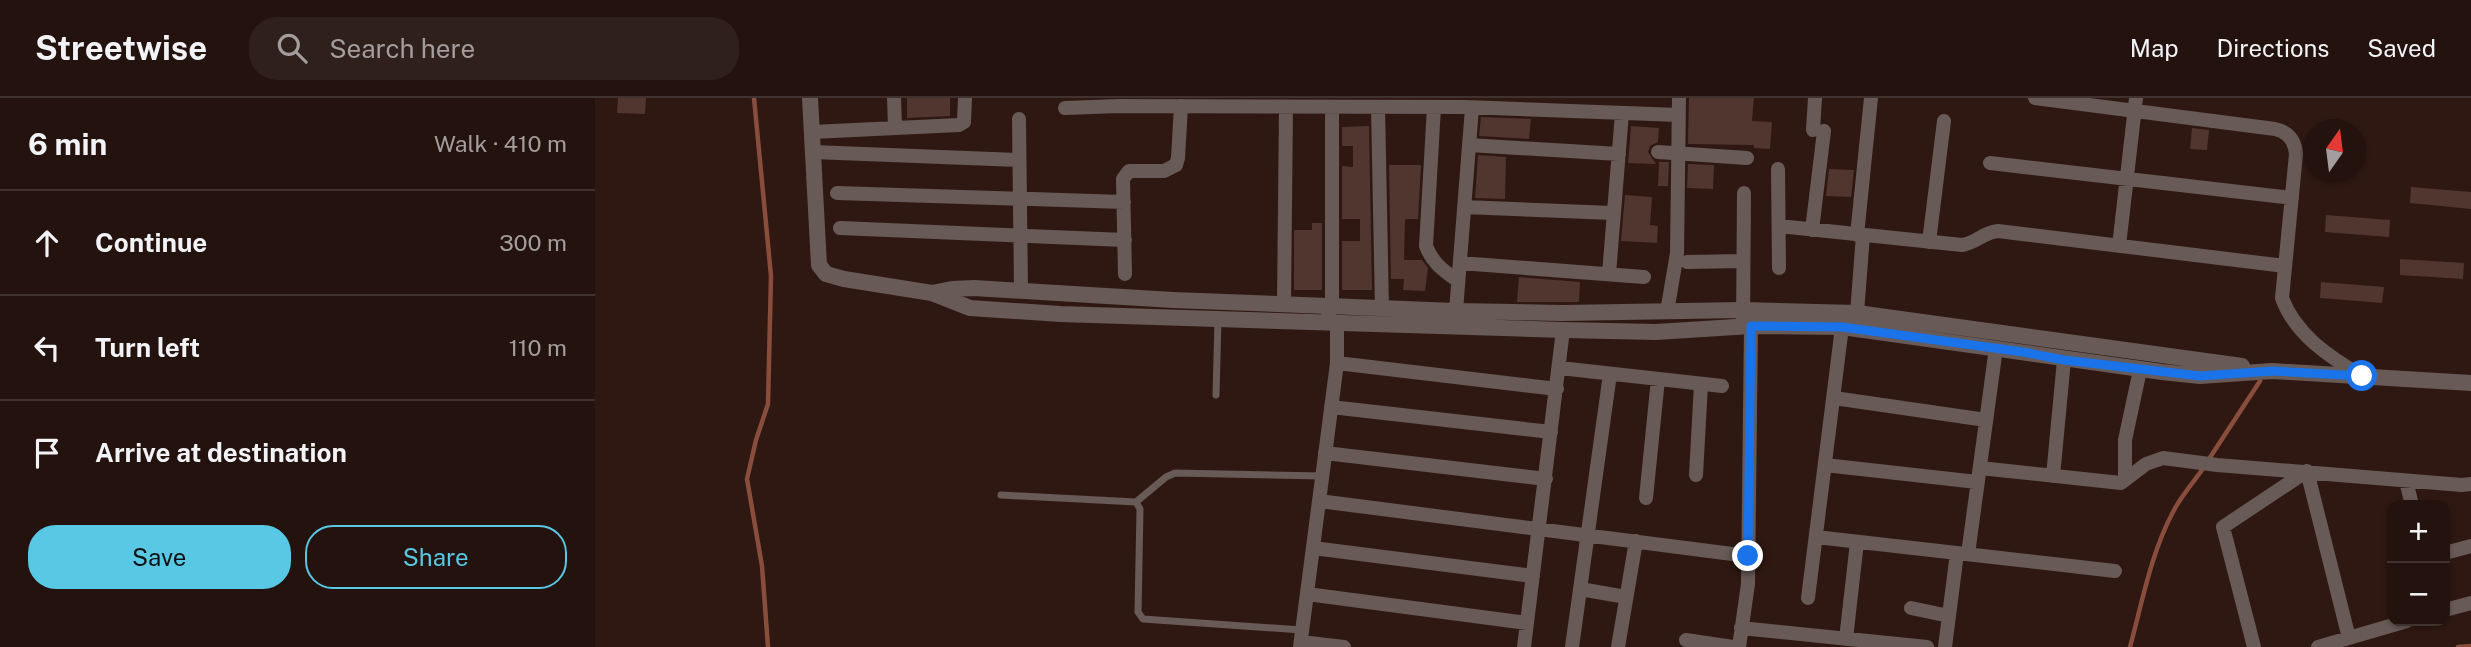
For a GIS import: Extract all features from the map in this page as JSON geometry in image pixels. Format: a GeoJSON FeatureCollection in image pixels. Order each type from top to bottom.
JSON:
{"type":"FeatureCollection","features":[{"type":"Feature","properties":{"kind":"street"},"geometry":{"type":"LineString","coordinates":[[810,98],[819,265],[826,274],[843,279],[932,293],[970,308],[1218,318],[1332,316],[1563,330],[1656,332],[1746,320],[1857,313],[2273,371],[2471,383]]}},
{"type":"Feature","properties":{"kind":"street"},"geometry":{"type":"LineString","coordinates":[[894,98],[895,127]]}},
{"type":"Feature","properties":{"kind":"street"},"geometry":{"type":"LineString","coordinates":[[812,132],[959,125],[964,122],[965,98]]}},
{"type":"Feature","properties":{"kind":"street"},"geometry":{"type":"LineString","coordinates":[[1667,312],[1677,253],[1679,98]]}},
{"type":"Feature","properties":{"kind":"street"},"geometry":{"type":"LineString","coordinates":[[1812,230],[1819,130],[1815,98]]}},
{"type":"Feature","properties":{"kind":"street"},"geometry":{"type":"LineString","coordinates":[[1857,313],[1871,98]]}},
{"type":"Feature","properties":{"kind":"street"},"geometry":{"type":"LineString","coordinates":[[2035,98],[2136,105],[2284,131],[2295,146],[2282,298],[2288,314],[2302,332],[2339,363],[2362,376]]}},
{"type":"Feature","properties":{"kind":"street"},"geometry":{"type":"LineString","coordinates":[[1066,108],[1120,102],[1286,107],[1385,104],[1434,107],[1467,104],[1679,115]]}},
{"type":"Feature","properties":{"kind":"street"},"geometry":{"type":"LineString","coordinates":[[1125,274],[1123,179],[1129,171],[1164,171],[1176,165],[1186,104]]}},
{"type":"Feature","properties":{"kind":"street"},"geometry":{"type":"LineString","coordinates":[[1324,104],[1332,316],[1337,363],[1301,640],[1344,647]]}},
{"type":"Feature","properties":{"kind":"street"},"geometry":{"type":"LineString","coordinates":[[1382,309],[1385,104]]}},
{"type":"Feature","properties":{"kind":"street"},"geometry":{"type":"LineString","coordinates":[[1456,311],[1469,145],[1467,104]]}},
{"type":"Feature","properties":{"kind":"street"},"geometry":{"type":"LineString","coordinates":[[2119,246],[2136,105]]}},
{"type":"Feature","properties":{"kind":"street"},"geometry":{"type":"LineString","coordinates":[[1284,304],[1286,107]]}},
{"type":"Feature","properties":{"kind":"street"},"geometry":{"type":"LineString","coordinates":[[1434,107],[1426,246],[1437,267],[1458,281]]}},
{"type":"Feature","properties":{"kind":"street"},"geometry":{"type":"LineString","coordinates":[[1609,274],[1622,113]]}},
{"type":"Feature","properties":{"kind":"street"},"geometry":{"type":"LineString","coordinates":[[1019,119],[1021,290]]}},
{"type":"Feature","properties":{"kind":"street"},"geometry":{"type":"LineString","coordinates":[[1930,242],[1944,121]]}},
{"type":"Feature","properties":{"kind":"street"},"geometry":{"type":"LineString","coordinates":[[1469,145],[1619,154]]}},
{"type":"Feature","properties":{"kind":"street"},"geometry":{"type":"LineString","coordinates":[[813,152],[1019,160]]}},
{"type":"Feature","properties":{"kind":"street"},"geometry":{"type":"LineString","coordinates":[[1658,152],[1747,158]]}},
{"type":"Feature","properties":{"kind":"street"},"geometry":{"type":"LineString","coordinates":[[1990,163],[2292,198]]}},
{"type":"Feature","properties":{"kind":"street"},"geometry":{"type":"LineString","coordinates":[[1778,169],[1779,268]]}},
{"type":"Feature","properties":{"kind":"street"},"geometry":{"type":"LineString","coordinates":[[1739,647],[1747,588],[1748,556],[1744,192]]}},
{"type":"Feature","properties":{"kind":"street"},"geometry":{"type":"LineString","coordinates":[[837,193],[1124,202]]}},
{"type":"Feature","properties":{"kind":"street"},"geometry":{"type":"LineString","coordinates":[[1464,207],[1613,213]]}},
{"type":"Feature","properties":{"kind":"street"},"geometry":{"type":"LineString","coordinates":[[1779,226],[1962,245],[1971,244],[1990,231],[1998,231],[2285,266]]}},
{"type":"Feature","properties":{"kind":"street"},"geometry":{"type":"LineString","coordinates":[[840,228],[1125,240]]}},
{"type":"Feature","properties":{"kind":"street"},"geometry":{"type":"LineString","coordinates":[[1688,262],[1743,261]]}},
{"type":"Feature","properties":{"kind":"street"},"geometry":{"type":"LineString","coordinates":[[1460,263],[1644,277]]}},
{"type":"Feature","properties":{"kind":"street"},"geometry":{"type":"LineString","coordinates":[[932,293],[952,289],[1021,290],[1284,304],[1332,316],[1382,309],[1667,312],[1842,327],[2064,360],[2200,376],[2273,371]]}},
{"type":"Feature","properties":{"kind":"street"},"geometry":{"type":"LineString","coordinates":[[1808,598],[1842,327]]}},
{"type":"Feature","properties":{"kind":"street"},"geometry":{"type":"LineString","coordinates":[[1524,647],[1563,330]]}},
{"type":"Feature","properties":{"kind":"street"},"geometry":{"type":"LineString","coordinates":[[1945,647],[1979,475],[1996,348]]}},
{"type":"Feature","properties":{"kind":"street"},"geometry":{"type":"LineString","coordinates":[[2053,477],[2064,360]]}},
{"type":"Feature","properties":{"kind":"street"},"geometry":{"type":"LineString","coordinates":[[1337,363],[1557,389]]}},
{"type":"Feature","properties":{"kind":"street"},"geometry":{"type":"LineString","coordinates":[[1560,368],[1722,386]]}},
{"type":"Feature","properties":{"kind":"street"},"geometry":{"type":"LineString","coordinates":[[2125,478],[2125,440],[2140,370]]}},
{"type":"Feature","properties":{"kind":"street"},"geometry":{"type":"LineString","coordinates":[[1572,647],[1611,374]]}},
{"type":"Feature","properties":{"kind":"street"},"geometry":{"type":"LineString","coordinates":[[1646,498],[1658,379]]}},
{"type":"Feature","properties":{"kind":"street"},"geometry":{"type":"LineString","coordinates":[[1696,474],[1701,384]]}},
{"type":"Feature","properties":{"kind":"street"},"geometry":{"type":"LineString","coordinates":[[1834,398],[1986,420]]}},
{"type":"Feature","properties":{"kind":"street"},"geometry":{"type":"LineString","coordinates":[[1331,407],[1552,432]]}},
{"type":"Feature","properties":{"kind":"street"},"geometry":{"type":"LineString","coordinates":[[1325,453],[1546,479]]}},
{"type":"Feature","properties":{"kind":"street"},"geometry":{"type":"LineString","coordinates":[[1825,465],[2121,483],[2153,460],[2162,458],[2406,481],[2471,484]]}},
{"type":"Feature","properties":{"kind":"street"},"geometry":{"type":"LineString","coordinates":[[2307,471],[2349,638]]}},
{"type":"Feature","properties":{"kind":"street"},"geometry":{"type":"LineString","coordinates":[[2254,647],[2223,527],[2307,471]]}},
{"type":"Feature","properties":{"kind":"street"},"geometry":{"type":"LineString","coordinates":[[2406,481],[2411,500]]}},
{"type":"Feature","properties":{"kind":"street"},"geometry":{"type":"LineString","coordinates":[[1319,501],[1748,556]]}},
{"type":"Feature","properties":{"kind":"street"},"geometry":{"type":"LineString","coordinates":[[1816,537],[2115,570]]}},
{"type":"Feature","properties":{"kind":"street"},"geometry":{"type":"LineString","coordinates":[[1618,647],[1636,541]]}},
{"type":"Feature","properties":{"kind":"street"},"geometry":{"type":"LineString","coordinates":[[1846,639],[1857,542]]}},
{"type":"Feature","properties":{"kind":"street"},"geometry":{"type":"LineString","coordinates":[[2450,551],[2471,545]]}},
{"type":"Feature","properties":{"kind":"street"},"geometry":{"type":"LineString","coordinates":[[1313,548],[1533,576]]}},
{"type":"Feature","properties":{"kind":"street"},"geometry":{"type":"LineString","coordinates":[[1580,589],[1626,597]]}},
{"type":"Feature","properties":{"kind":"street"},"geometry":{"type":"LineString","coordinates":[[1307,594],[1527,623]]}},
{"type":"Feature","properties":{"kind":"street"},"geometry":{"type":"LineString","coordinates":[[2450,609],[2471,603]]}},
{"type":"Feature","properties":{"kind":"street"},"geometry":{"type":"LineString","coordinates":[[1911,608],[1949,617]]}},
{"type":"Feature","properties":{"kind":"street"},"geometry":{"type":"LineString","coordinates":[[2318,647],[2390,626]]}},
{"type":"Feature","properties":{"kind":"street"},"geometry":{"type":"LineString","coordinates":[[1741,628],[1808,641],[1846,639],[1927,647]]}},
{"type":"Feature","properties":{"kind":"street"},"geometry":{"type":"LineString","coordinates":[[1686,640],[1733,647]]}},
{"type":"Feature","properties":{"kind":"lane"},"geometry":{"type":"LineString","coordinates":[[1216,395],[1218,318]]}},
{"type":"Feature","properties":{"kind":"lane"},"geometry":{"type":"LineString","coordinates":[[1002,495],[1136,502],[1166,477],[1175,473],[1322,476]]}},
{"type":"Feature","properties":{"kind":"lane"},"geometry":{"type":"LineString","coordinates":[[1136,502],[1139,509],[1138,612],[1143,619],[1301,640]]}},
{"type":"Feature","properties":{"kind":"building"},"geometry":{"type":"Polygon","coordinates":[[[618,98],[646,98],[645,114],[617,113],[618,98]]]}},
{"type":"Feature","properties":{"kind":"building"},"geometry":{"type":"Polygon","coordinates":[[[907,98],[950,98],[950,116],[907,118],[907,98]]]}},
{"type":"Feature","properties":{"kind":"building"},"geometry":{"type":"Polygon","coordinates":[[[1689,98],[1754,98],[1752,121],[1772,122],[1770,149],[1754,148],[1754,145],[1688,144],[1689,98]]]}},
{"type":"Feature","properties":{"kind":"building"},"geometry":{"type":"Polygon","coordinates":[[[1481,117],[1531,119],[1529,139],[1479,136],[1481,117]]]}},
{"type":"Feature","properties":{"kind":"building"},"geometry":{"type":"Polygon","coordinates":[[[1369,126],[1372,290],[1342,290],[1342,241],[1360,241],[1360,219],[1342,219],[1342,166],[1353,167],[1353,146],[1342,146],[1342,127],[1369,126]]]}},
{"type":"Feature","properties":{"kind":"building"},"geometry":{"type":"Polygon","coordinates":[[[1631,126],[1659,128],[1658,142],[1650,146],[1648,152],[1656,164],[1628,163],[1631,126]]]}},
{"type":"Feature","properties":{"kind":"building"},"geometry":{"type":"Polygon","coordinates":[[[2192,128],[2209,130],[2207,150],[2190,149],[2192,128]]]}},
{"type":"Feature","properties":{"kind":"building"},"geometry":{"type":"Polygon","coordinates":[[[1478,155],[1506,157],[1505,199],[1475,198],[1478,155]]]}},
{"type":"Feature","properties":{"kind":"building"},"geometry":{"type":"Polygon","coordinates":[[[1659,162],[1669,162],[1668,186],[1658,186],[1659,162]]]}},
{"type":"Feature","properties":{"kind":"building"},"geometry":{"type":"Polygon","coordinates":[[[1688,164],[1714,165],[1713,189],[1687,188],[1688,164]]]}},
{"type":"Feature","properties":{"kind":"building"},"geometry":{"type":"Polygon","coordinates":[[[1389,165],[1421,165],[1418,219],[1405,219],[1404,260],[1422,260],[1428,268],[1425,291],[1403,290],[1404,279],[1391,279],[1389,165]]]}},
{"type":"Feature","properties":{"kind":"building"},"geometry":{"type":"Polygon","coordinates":[[[1829,169],[1854,170],[1851,197],[1826,196],[1829,169]]]}},
{"type":"Feature","properties":{"kind":"building"},"geometry":{"type":"Polygon","coordinates":[[[2411,187],[2471,192],[2471,209],[2410,203],[2411,187]]]}},
{"type":"Feature","properties":{"kind":"building"},"geometry":{"type":"Polygon","coordinates":[[[1625,195],[1652,197],[1650,225],[1658,226],[1657,243],[1621,241],[1625,195]]]}},
{"type":"Feature","properties":{"kind":"building"},"geometry":{"type":"Polygon","coordinates":[[[2326,215],[2390,220],[2389,237],[2325,232],[2326,215]]]}},
{"type":"Feature","properties":{"kind":"building"},"geometry":{"type":"Polygon","coordinates":[[[1312,223],[1322,223],[1322,290],[1294,290],[1294,230],[1312,230],[1312,223]]]}},
{"type":"Feature","properties":{"kind":"building"},"geometry":{"type":"Polygon","coordinates":[[[2400,259],[2464,263],[2463,279],[2400,275],[2400,259]]]}},
{"type":"Feature","properties":{"kind":"building"},"geometry":{"type":"Polygon","coordinates":[[[1519,277],[1580,282],[1579,302],[1517,302],[1519,277]]]}},
{"type":"Feature","properties":{"kind":"building"},"geometry":{"type":"Polygon","coordinates":[[[2321,282],[2384,287],[2382,303],[2320,298],[2321,282]]]}},
{"type":"Feature","properties":{"kind":"waterway"},"geometry":{"type":"LineString","coordinates":[[754,98],[771,276],[768,404],[747,479],[762,566],[768,647]]}},
{"type":"Feature","properties":{"kind":"waterway"},"geometry":{"type":"LineString","coordinates":[[2209,459],[2260,381]]}},
{"type":"Feature","properties":{"kind":"waterway"},"geometry":{"type":"LineString","coordinates":[[2130,647],[2148,578],[2165,528],[2180,500],[2204,467]]}},
{"type":"Feature","properties":{"kind":"waterway"},"geometry":{"type":"LineString","coordinates":[[2458,647],[2471,646]]}},
{"type":"Feature","properties":{"kind":"route"},"geometry":{"type":"LineString","coordinates":[[1748,556],[1751,326],[1842,327],[2064,360],[2200,376],[2273,371],[2362,376]]}}]}
